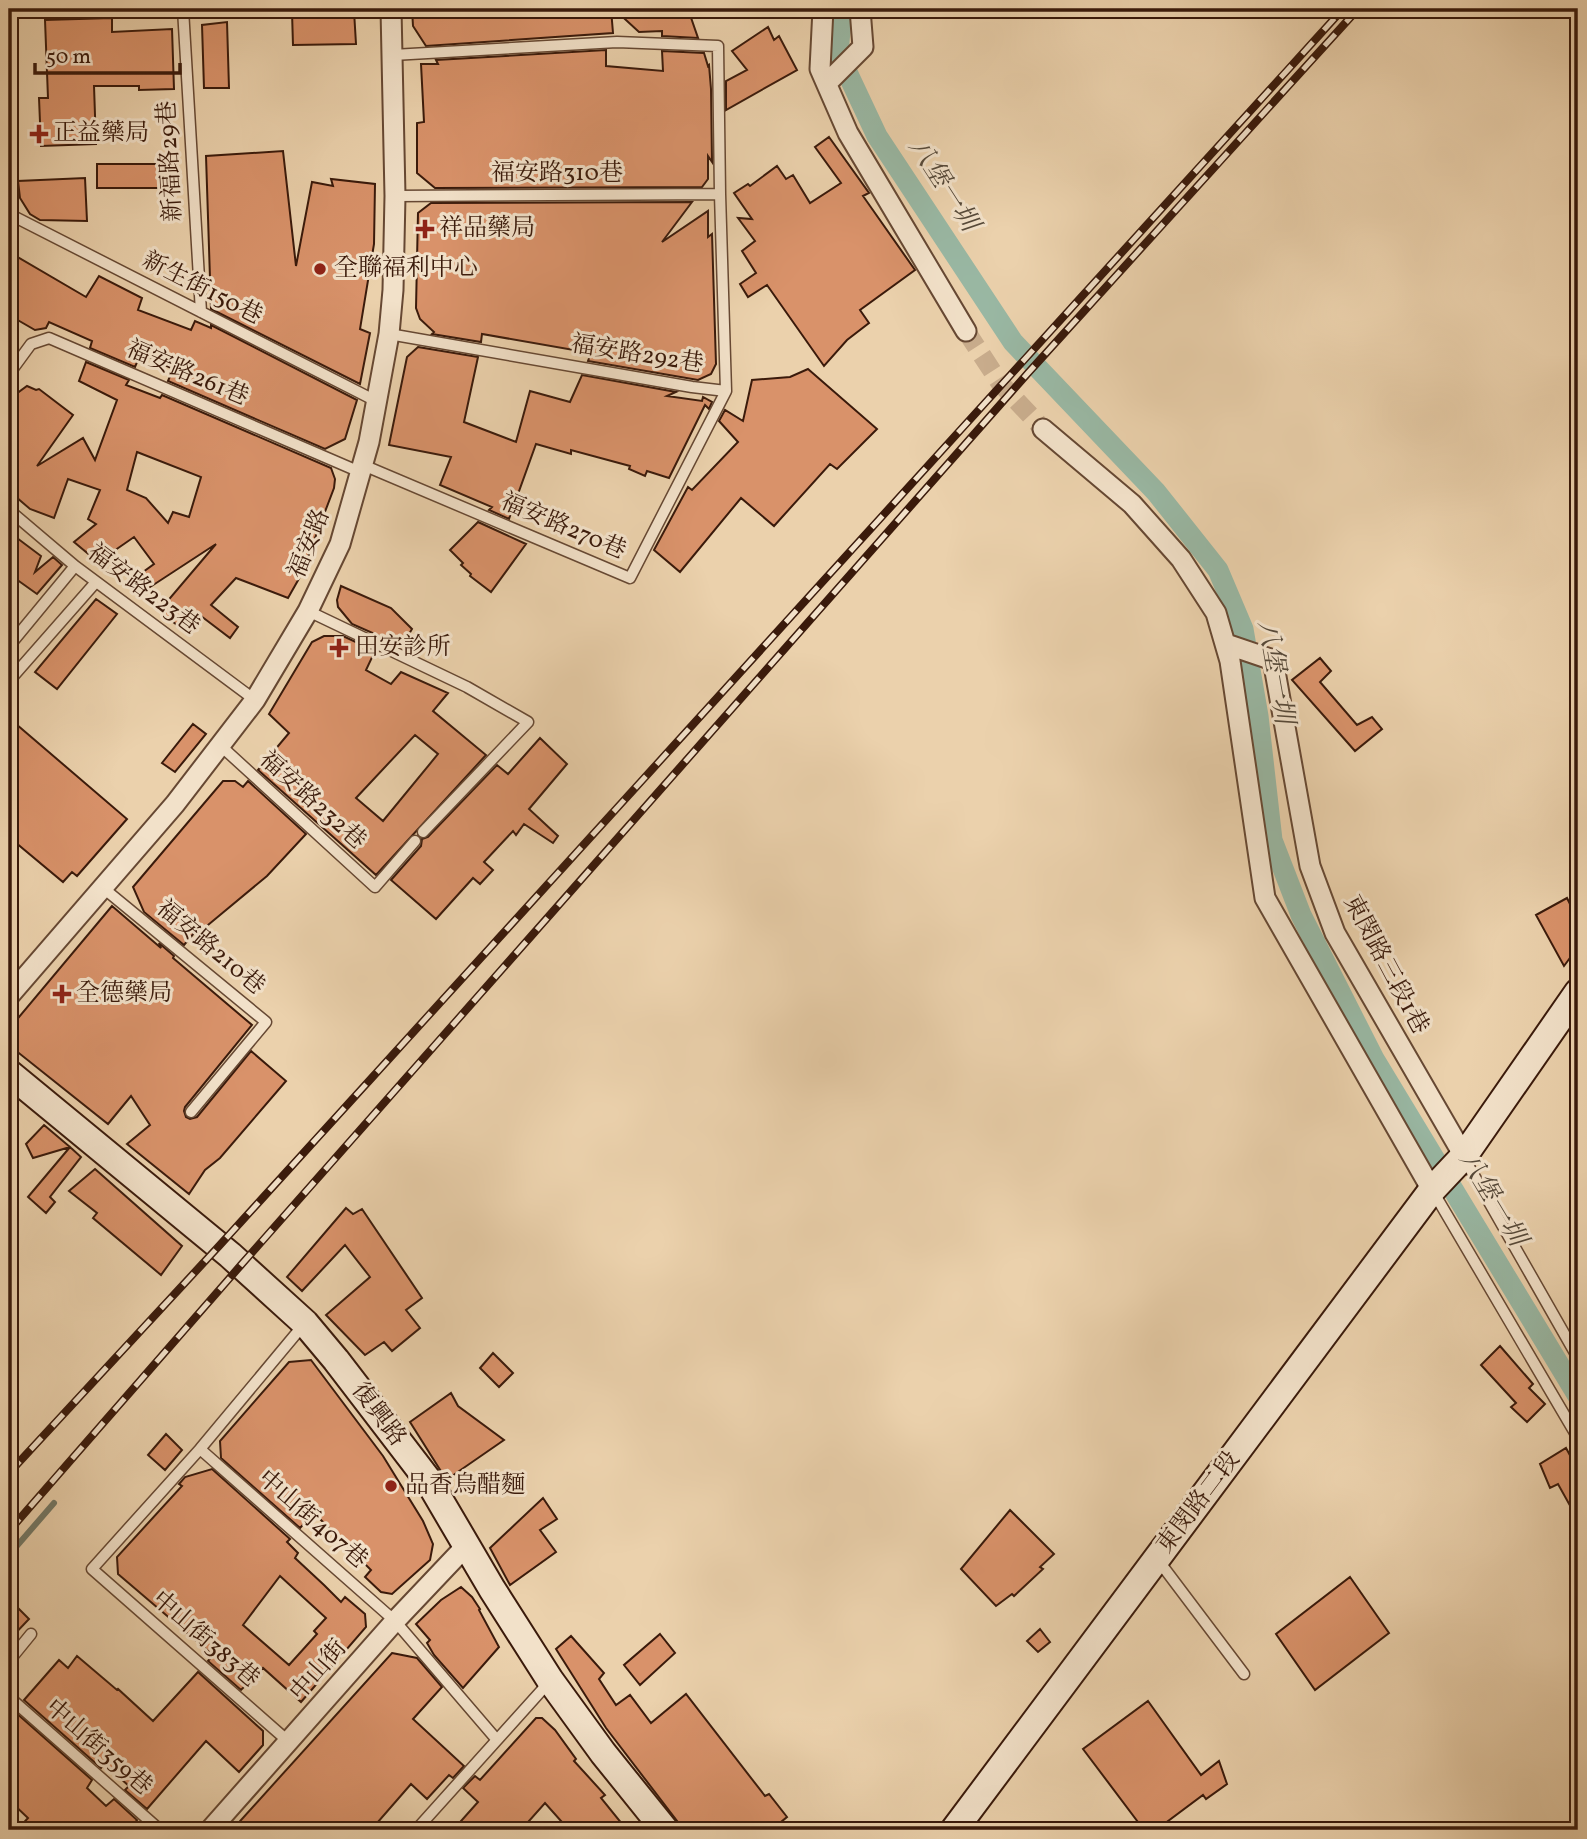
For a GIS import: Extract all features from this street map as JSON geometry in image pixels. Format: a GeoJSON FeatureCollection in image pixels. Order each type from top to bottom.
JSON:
{"type":"FeatureCollection","features":[{"type":"Feature","properties":{"kind":"main road","name":"東閔路二段"},"geometry":{"type":"LineString","coordinates":[[954,1830],[1438,1182],[1464,1156],[1578,992]]}},
{"type":"Feature","properties":{"kind":"main road","name":"復興路"},"geometry":{"type":"LineString","coordinates":[[9,1073],[230,1255],[305,1323],[428,1480],[550,1681],[665,1830]]}},
{"type":"Feature","properties":{"kind":"street","name":"福安路"},"geometry":{"type":"LineString","coordinates":[[9,996],[175,804],[255,700],[308,611],[340,544],[361,469],[389,334],[395,196],[391,9]]}},
{"type":"Feature","properties":{"kind":"street"},"geometry":{"type":"LineString","coordinates":[[823,9],[820,69],[828,82],[848,133],[966,331]]}},
{"type":"Feature","properties":{"kind":"street"},"geometry":{"type":"LineString","coordinates":[[828,82],[863,47],[860,9]]}},
{"type":"Feature","properties":{"kind":"street"},"geometry":{"type":"LineString","coordinates":[[1043,429],[1132,504],[1181,559],[1216,613],[1226,644],[1265,898],[1438,1182]]}},
{"type":"Feature","properties":{"kind":"street","name":"東閔路三段1巷"},"geometry":{"type":"LineString","coordinates":[[1226,644],[1273,660],[1310,866],[1335,933],[1464,1156]]}},
{"type":"Feature","properties":{"kind":"street","name":"中山街"},"geometry":{"type":"LineString","coordinates":[[210,1830],[395,1621],[466,1546]]}},
{"type":"Feature","properties":{"kind":"lane","name":"新福路29巷"},"geometry":{"type":"LineString","coordinates":[[183,9],[201,312]]}},
{"type":"Feature","properties":{"kind":"lane","name":"福安路292巷"},"geometry":{"type":"LineString","coordinates":[[389,334],[726,391],[718,46],[617,42],[393,55]]}},
{"type":"Feature","properties":{"kind":"lane","name":"福安路310巷"},"geometry":{"type":"LineString","coordinates":[[395,196],[720,194]]}},
{"type":"Feature","properties":{"kind":"lane","name":"新生街150巷"},"geometry":{"type":"LineString","coordinates":[[9,214],[376,401]]}},
{"type":"Feature","properties":{"kind":"lane","name":"福安路261巷"},"geometry":{"type":"LineString","coordinates":[[9,374],[31,344],[50,338],[361,469]]}},
{"type":"Feature","properties":{"kind":"lane","name":"福安路270巷"},"geometry":{"type":"LineString","coordinates":[[361,469],[631,578],[726,391]]}},
{"type":"Feature","properties":{"kind":"lane","name":"福安路223巷"},"geometry":{"type":"LineString","coordinates":[[9,510],[75,566],[255,700]]}},
{"type":"Feature","properties":{"kind":"lane"},"geometry":{"type":"LineString","coordinates":[[9,646],[75,566]]}},
{"type":"Feature","properties":{"kind":"lane"},"geometry":{"type":"LineString","coordinates":[[9,681],[96,582]]}},
{"type":"Feature","properties":{"kind":"lane"},"geometry":{"type":"LineString","coordinates":[[308,611],[467,687],[528,722],[423,832]]}},
{"type":"Feature","properties":{"kind":"lane","name":"福安路232巷"},"geometry":{"type":"LineString","coordinates":[[221,746],[375,887],[415,841]]}},
{"type":"Feature","properties":{"kind":"lane","name":"福安路210巷"},"geometry":{"type":"LineString","coordinates":[[102,887],[266,1021],[191,1112]]}},
{"type":"Feature","properties":{"kind":"lane"},"geometry":{"type":"LineString","coordinates":[[1464,1156],[1578,1358]]}},
{"type":"Feature","properties":{"kind":"lane"},"geometry":{"type":"LineString","coordinates":[[1438,1182],[1578,1438]]}},
{"type":"Feature","properties":{"kind":"lane"},"geometry":{"type":"LineString","coordinates":[[200,1449],[305,1323]]}},
{"type":"Feature","properties":{"kind":"lane","name":"中山街383巷"},"geometry":{"type":"LineString","coordinates":[[200,1449],[92,1569],[289,1743]]}},
{"type":"Feature","properties":{"kind":"lane","name":"中山街407巷"},"geometry":{"type":"LineString","coordinates":[[200,1449],[395,1621],[497,1740]]}},
{"type":"Feature","properties":{"kind":"lane"},"geometry":{"type":"LineString","coordinates":[[1157,1559],[1244,1674]]}},
{"type":"Feature","properties":{"kind":"lane"},"geometry":{"type":"LineString","coordinates":[[9,1661],[31,1634]]}},
{"type":"Feature","properties":{"kind":"lane"},"geometry":{"type":"LineString","coordinates":[[416,1830],[550,1681]]}},
{"type":"Feature","properties":{"kind":"lane","name":"中山街359巷"},"geometry":{"type":"LineString","coordinates":[[9,1697],[160,1830]]}},
{"type":"Feature","properties":{"kind":"building"},"geometry":{"type":"Polygon","coordinates":[[[412,9],[611,9],[613,33],[426,46],[413,26],[412,9]]]}},
{"type":"Feature","properties":{"kind":"building"},"geometry":{"type":"Polygon","coordinates":[[[614,9],[688,9],[698,38],[662,36],[662,31],[639,32],[614,9]]]}},
{"type":"Feature","properties":{"kind":"building"},"geometry":{"type":"Polygon","coordinates":[[[354,11],[356,44],[293,45],[292,12],[354,11]]]}},
{"type":"Feature","properties":{"kind":"building"},"geometry":{"type":"Polygon","coordinates":[[[112,18],[112,32],[172,29],[174,89],[139,90],[139,86],[94,86],[96,144],[41,146],[39,98],[48,98],[45,20],[112,18]]]}},
{"type":"Feature","properties":{"kind":"building"},"geometry":{"type":"Polygon","coordinates":[[[227,22],[229,88],[204,88],[202,25],[227,22]]]}},
{"type":"Feature","properties":{"kind":"building"},"geometry":{"type":"Polygon","coordinates":[[[768,27],[774,40],[779,36],[797,70],[726,110],[726,81],[747,70],[732,51],[768,27]]]}},
{"type":"Feature","properties":{"kind":"building"},"geometry":{"type":"Polygon","coordinates":[[[606,50],[606,66],[663,71],[662,51],[704,53],[709,65],[711,89],[712,162],[708,156],[708,179],[702,187],[435,188],[417,173],[417,123],[424,122],[421,64],[438,64],[436,60],[606,50]]]}},
{"type":"Feature","properties":{"kind":"building"},"geometry":{"type":"Polygon","coordinates":[[[829,137],[869,193],[863,196],[915,270],[860,310],[869,323],[847,340],[824,366],[767,285],[748,297],[740,284],[756,273],[742,251],[755,241],[738,218],[752,219],[734,193],[748,184],[750,186],[777,166],[786,179],[793,175],[810,203],[841,183],[815,147],[829,137]]]}},
{"type":"Feature","properties":{"kind":"building"},"geometry":{"type":"Polygon","coordinates":[[[283,151],[296,266],[312,182],[333,186],[331,179],[375,184],[374,244],[360,329],[370,333],[360,384],[211,309],[206,156],[283,151]]]}},
{"type":"Feature","properties":{"kind":"building"},"geometry":{"type":"Polygon","coordinates":[[[97,164],[176,164],[176,188],[97,188],[97,164]]]}},
{"type":"Feature","properties":{"kind":"building"},"geometry":{"type":"Polygon","coordinates":[[[85,178],[87,221],[40,220],[30,214],[20,198],[18,181],[85,178]]]}},
{"type":"Feature","properties":{"kind":"building"},"geometry":{"type":"Polygon","coordinates":[[[692,202],[662,242],[708,211],[708,237],[712,234],[716,364],[711,374],[698,380],[588,361],[591,353],[482,334],[481,342],[432,334],[434,332],[420,319],[416,308],[418,213],[431,203],[692,202]]]}},
{"type":"Feature","properties":{"kind":"building"},"geometry":{"type":"Polygon","coordinates":[[[9,252],[86,297],[99,276],[142,298],[138,310],[191,330],[195,321],[211,328],[211,325],[357,400],[345,439],[325,449],[168,381],[173,369],[141,353],[135,367],[90,348],[92,341],[49,322],[46,328],[35,330],[9,315],[9,252]]]}},
{"type":"Feature","properties":{"kind":"building"},"geometry":{"type":"Polygon","coordinates":[[[418,347],[478,357],[464,422],[516,442],[530,391],[570,402],[582,375],[676,392],[667,396],[702,401],[703,397],[712,402],[709,409],[705,405],[669,478],[647,471],[645,476],[629,469],[630,466],[571,450],[571,454],[536,444],[509,519],[489,510],[492,507],[440,485],[451,457],[389,445],[407,357],[418,347]]]}},
{"type":"Feature","properties":{"kind":"building"},"geometry":{"type":"Polygon","coordinates":[[[86,362],[129,380],[126,385],[160,398],[162,395],[331,468],[335,479],[334,488],[301,575],[288,598],[236,578],[211,605],[238,627],[230,638],[201,616],[186,632],[159,611],[216,544],[141,593],[132,580],[154,564],[134,537],[98,562],[74,542],[96,524],[88,519],[100,490],[68,479],[54,518],[30,509],[16,497],[9,503],[9,402],[27,386],[39,389],[73,415],[37,466],[83,438],[95,460],[117,400],[79,381],[86,362]],[[137,452],[127,490],[146,498],[168,523],[173,512],[189,517],[201,477],[137,452]]]}},
{"type":"Feature","properties":{"kind":"building"},"geometry":{"type":"Polygon","coordinates":[[[808,369],[877,429],[837,469],[830,464],[774,526],[741,498],[680,572],[654,550],[688,487],[692,490],[738,442],[719,421],[725,410],[743,421],[752,380],[790,377],[808,369]]]}},
{"type":"Feature","properties":{"kind":"building"},"geometry":{"type":"Polygon","coordinates":[[[478,522],[526,544],[491,592],[470,576],[461,565],[463,563],[450,550],[478,522]]]}},
{"type":"Feature","properties":{"kind":"building"},"geometry":{"type":"Polygon","coordinates":[[[9,532],[41,556],[35,572],[53,557],[62,565],[37,594],[9,574],[9,532]]]}},
{"type":"Feature","properties":{"kind":"building"},"geometry":{"type":"Polygon","coordinates":[[[341,586],[391,608],[412,629],[402,646],[352,624],[338,607],[341,586]]]}},
{"type":"Feature","properties":{"kind":"building"},"geometry":{"type":"Polygon","coordinates":[[[96,599],[117,614],[57,689],[35,672],[96,599]]]}},
{"type":"Feature","properties":{"kind":"building"},"geometry":{"type":"Polygon","coordinates":[[[324,636],[343,636],[375,651],[366,670],[391,684],[401,672],[448,693],[433,711],[486,755],[376,875],[258,770],[289,733],[269,714],[312,642],[324,636]],[[415,735],[356,798],[383,821],[438,754],[415,735]]]}},
{"type":"Feature","properties":{"kind":"building"},"geometry":{"type":"Polygon","coordinates":[[[1320,658],[1331,671],[1320,682],[1357,725],[1372,717],[1382,729],[1355,751],[1292,680],[1320,658]]]}},
{"type":"Feature","properties":{"kind":"building"},"geometry":{"type":"Polygon","coordinates":[[[9,718],[127,819],[77,876],[72,872],[63,882],[9,837],[9,718]]]}},
{"type":"Feature","properties":{"kind":"building"},"geometry":{"type":"Polygon","coordinates":[[[193,724],[206,734],[175,772],[162,763],[193,724]]]}},
{"type":"Feature","properties":{"kind":"building"},"geometry":{"type":"Polygon","coordinates":[[[540,738],[567,764],[529,809],[558,836],[553,843],[524,824],[516,835],[513,831],[484,862],[493,870],[480,884],[473,878],[436,919],[391,880],[421,846],[422,839],[428,837],[497,765],[508,774],[540,738]]]}},
{"type":"Feature","properties":{"kind":"building"},"geometry":{"type":"Polygon","coordinates":[[[223,781],[235,781],[243,787],[248,781],[306,834],[267,876],[202,930],[200,926],[184,945],[144,912],[133,887],[223,781]]]}},
{"type":"Feature","properties":{"kind":"building"},"geometry":{"type":"Polygon","coordinates":[[[1567,898],[1570,904],[1578,899],[1578,947],[1564,966],[1536,915],[1567,898]]]}},
{"type":"Feature","properties":{"kind":"building"},"geometry":{"type":"Polygon","coordinates":[[[112,906],[161,948],[159,943],[252,1025],[185,1107],[186,1117],[197,1117],[251,1051],[286,1081],[220,1158],[205,1170],[189,1194],[127,1144],[150,1125],[131,1096],[108,1124],[15,1050],[9,1034],[14,1023],[112,906]]]}},
{"type":"Feature","properties":{"kind":"building"},"geometry":{"type":"Polygon","coordinates":[[[44,1125],[70,1147],[33,1158],[26,1144],[44,1125]]]}},
{"type":"Feature","properties":{"kind":"building"},"geometry":{"type":"Polygon","coordinates":[[[70,1147],[81,1157],[50,1197],[55,1202],[46,1213],[28,1197],[70,1147]]]}},
{"type":"Feature","properties":{"kind":"building"},"geometry":{"type":"Polygon","coordinates":[[[95,1169],[182,1246],[161,1275],[93,1218],[97,1213],[69,1191],[95,1169]]]}},
{"type":"Feature","properties":{"kind":"building"},"geometry":{"type":"Polygon","coordinates":[[[346,1208],[353,1214],[362,1209],[422,1298],[406,1310],[420,1328],[392,1351],[384,1342],[365,1355],[326,1315],[370,1277],[345,1245],[302,1291],[287,1277],[346,1208]]]}},
{"type":"Feature","properties":{"kind":"building"},"geometry":{"type":"Polygon","coordinates":[[[1500,1346],[1533,1384],[1529,1388],[1545,1404],[1527,1422],[1511,1407],[1516,1403],[1481,1365],[1500,1346]]]}},
{"type":"Feature","properties":{"kind":"building"},"geometry":{"type":"Polygon","coordinates":[[[493,1353],[513,1373],[499,1387],[480,1368],[493,1353]]]}},
{"type":"Feature","properties":{"kind":"building"},"geometry":{"type":"Polygon","coordinates":[[[311,1360],[383,1456],[423,1521],[433,1544],[430,1560],[392,1594],[381,1592],[365,1577],[371,1570],[314,1513],[300,1528],[221,1458],[220,1441],[289,1362],[311,1360]]]}},
{"type":"Feature","properties":{"kind":"building"},"geometry":{"type":"Polygon","coordinates":[[[451,1393],[458,1406],[504,1440],[452,1476],[449,1472],[444,1476],[410,1422],[451,1393]]]}},
{"type":"Feature","properties":{"kind":"building"},"geometry":{"type":"Polygon","coordinates":[[[166,1434],[182,1450],[165,1470],[148,1455],[166,1434]]]}},
{"type":"Feature","properties":{"kind":"building"},"geometry":{"type":"Polygon","coordinates":[[[1566,1448],[1578,1470],[1578,1520],[1558,1484],[1550,1488],[1540,1464],[1566,1448]]]}},
{"type":"Feature","properties":{"kind":"building"},"geometry":{"type":"Polygon","coordinates":[[[212,1469],[290,1539],[287,1542],[298,1553],[295,1558],[341,1602],[345,1597],[365,1614],[366,1627],[301,1702],[263,1668],[241,1690],[208,1661],[213,1655],[118,1574],[117,1557],[182,1486],[179,1484],[185,1477],[212,1469]],[[280,1576],[243,1625],[289,1665],[317,1634],[314,1631],[326,1618],[280,1576]]]}},
{"type":"Feature","properties":{"kind":"building"},"geometry":{"type":"Polygon","coordinates":[[[543,1498],[557,1519],[540,1530],[556,1552],[510,1585],[490,1548],[543,1498]]]}},
{"type":"Feature","properties":{"kind":"building"},"geometry":{"type":"Polygon","coordinates":[[[1010,1510],[1054,1554],[1040,1567],[1043,1569],[1014,1596],[1012,1594],[996,1606],[961,1569],[1010,1510]]]}},
{"type":"Feature","properties":{"kind":"building"},"geometry":{"type":"Polygon","coordinates":[[[1350,1577],[1389,1633],[1315,1690],[1276,1634],[1350,1577]]]}},
{"type":"Feature","properties":{"kind":"building"},"geometry":{"type":"Polygon","coordinates":[[[461,1587],[480,1609],[499,1647],[463,1688],[434,1655],[427,1643],[430,1640],[416,1624],[441,1600],[461,1587]]]}},
{"type":"Feature","properties":{"kind":"building"},"geometry":{"type":"Polygon","coordinates":[[[16,1606],[29,1619],[9,1640],[9,1614],[16,1606]]]}},
{"type":"Feature","properties":{"kind":"building"},"geometry":{"type":"Polygon","coordinates":[[[1040,1629],[1050,1642],[1038,1652],[1027,1641],[1040,1629]]]}},
{"type":"Feature","properties":{"kind":"building"},"geometry":{"type":"Polygon","coordinates":[[[660,1634],[675,1653],[640,1685],[624,1665],[660,1634]]]}},
{"type":"Feature","properties":{"kind":"building"},"geometry":{"type":"Polygon","coordinates":[[[571,1636],[604,1673],[599,1679],[616,1705],[630,1695],[651,1723],[686,1694],[765,1796],[769,1794],[787,1817],[781,1822],[787,1830],[684,1830],[606,1728],[556,1649],[571,1636]]]}},
{"type":"Feature","properties":{"kind":"building"},"geometry":{"type":"Polygon","coordinates":[[[392,1653],[417,1658],[442,1687],[413,1719],[464,1766],[453,1778],[449,1775],[427,1799],[411,1784],[371,1830],[232,1830],[392,1653]]]}},
{"type":"Feature","properties":{"kind":"building"},"geometry":{"type":"Polygon","coordinates":[[[77,1656],[153,1721],[198,1672],[263,1731],[263,1745],[239,1772],[206,1741],[147,1809],[125,1790],[129,1786],[104,1764],[101,1768],[24,1700],[59,1660],[68,1668],[77,1656]]]}},
{"type":"Feature","properties":{"kind":"building"},"geometry":{"type":"Polygon","coordinates":[[[1148,1701],[1201,1775],[1219,1761],[1227,1784],[1206,1799],[1203,1795],[1156,1830],[1144,1830],[1083,1749],[1148,1701]]]}},
{"type":"Feature","properties":{"kind":"building"},"geometry":{"type":"Polygon","coordinates":[[[14,1711],[92,1780],[87,1788],[106,1806],[114,1799],[137,1820],[129,1830],[17,1830],[28,1818],[9,1800],[9,1718],[14,1711]]]}},
{"type":"Feature","properties":{"kind":"building"},"geometry":{"type":"Polygon","coordinates":[[[536,1718],[542,1718],[555,1730],[576,1759],[574,1761],[605,1795],[601,1798],[627,1830],[569,1830],[545,1803],[521,1830],[453,1830],[478,1802],[463,1788],[475,1776],[480,1780],[536,1718]]]}},
{"type":"Feature","properties":{"kind":"waterway","name":"八堡一圳"},"geometry":{"type":"LineString","coordinates":[[842,9],[838,53],[877,136],[1013,342],[1156,492],[1218,570],[1243,629],[1258,716],[1272,840],[1301,915],[1374,1059],[1578,1396]]}},
{"type":"Feature","properties":{"kind":"waterway"},"geometry":{"type":"LineString","coordinates":[[9,1555],[54,1503]]}},
{"type":"Feature","properties":{"kind":"tunnel"},"geometry":{"type":"LineString","coordinates":[[966,331],[1000,383],[1043,429]]}},
{"type":"Feature","properties":{"kind":"railway"},"geometry":{"type":"LineString","coordinates":[[9,1473],[219,1246],[1343,9]]}},
{"type":"Feature","properties":{"kind":"railway"},"geometry":{"type":"LineString","coordinates":[[9,1531],[1028,373],[1358,9]]}},
{"type":"Feature","properties":{"kind":"place","name":"正益藥局"},"geometry":{"type":"Point","coordinates":[39,134]}},
{"type":"Feature","properties":{"kind":"place","name":"祥品藥局"},"geometry":{"type":"Point","coordinates":[425,229]}},
{"type":"Feature","properties":{"kind":"place","name":"全聯福利中心"},"geometry":{"type":"Point","coordinates":[320,269]}},
{"type":"Feature","properties":{"kind":"place","name":"田安診所"},"geometry":{"type":"Point","coordinates":[339,648]}},
{"type":"Feature","properties":{"kind":"place","name":"全德藥局"},"geometry":{"type":"Point","coordinates":[62,994]}},
{"type":"Feature","properties":{"kind":"place","name":"品香烏醋麵"},"geometry":{"type":"Point","coordinates":[391,1486]}}]}
